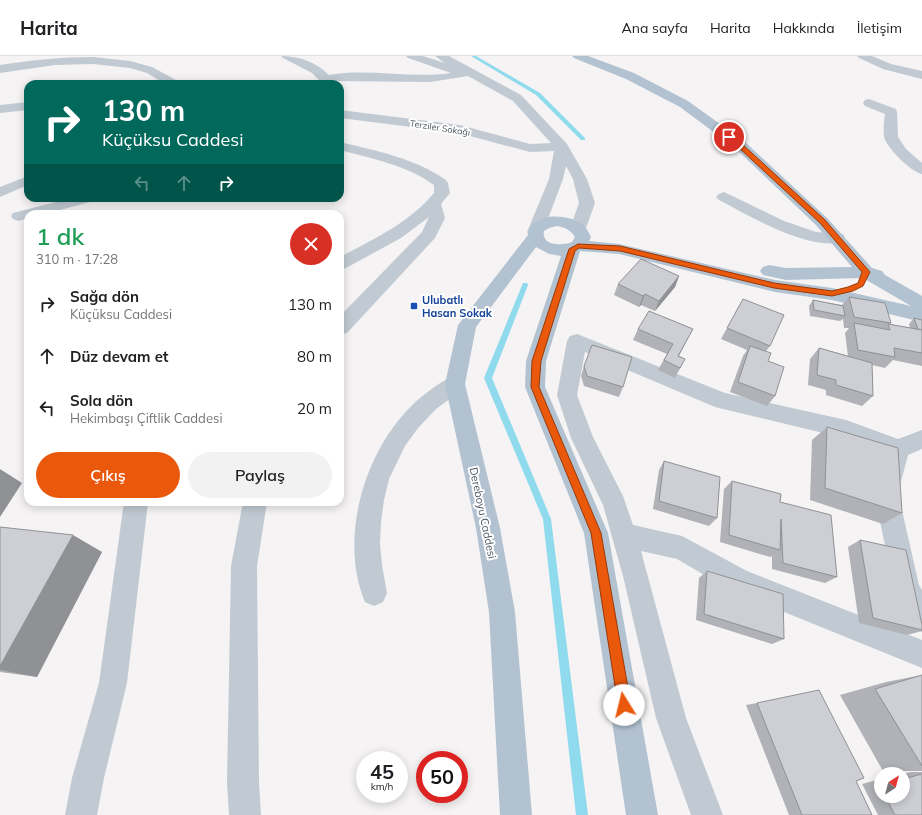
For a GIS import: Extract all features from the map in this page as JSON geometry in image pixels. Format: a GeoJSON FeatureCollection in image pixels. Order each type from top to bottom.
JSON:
{"type":"FeatureCollection","features":[{"type":"Feature","properties":{"kind":"main road"},"geometry":{"type":"LineString","coordinates":[[578,56],[630,76],[684,104],[740,145],[822,222],[866,272],[922,304]]}},
{"type":"Feature","properties":{"kind":"main road"},"geometry":{"type":"LineString","coordinates":[[920,286],[866,272],[786,274],[733,265],[613,235],[577,239],[557,251],[549,249],[537,242],[535,234],[538,227],[550,222],[565,222],[577,239],[620,248],[774,286],[832,294],[922,315]]}},
{"type":"Feature","properties":{"kind":"main road","name":"Dereboyu Caddesi"},"geometry":{"type":"LineString","coordinates":[[516,815],[502,612],[488,528],[455,384],[466,325],[535,234]]}},
{"type":"Feature","properties":{"kind":"main road"},"geometry":{"type":"LineString","coordinates":[[822,273],[830,264],[837,238]]}},
{"type":"Feature","properties":{"kind":"main road"},"geometry":{"type":"LineString","coordinates":[[837,238],[920,286]]}},
{"type":"Feature","properties":{"kind":"main road"},"geometry":{"type":"LineString","coordinates":[[577,239],[536,361],[535,387],[596,533],[642,815]]}},
{"type":"Feature","properties":{"kind":"main road"},"geometry":{"type":"LineString","coordinates":[[832,294],[861,284],[866,272]]}},
{"type":"Feature","properties":{"kind":"street"},"geometry":{"type":"LineString","coordinates":[[287,56],[313,68],[327,80]]}},
{"type":"Feature","properties":{"kind":"street"},"geometry":{"type":"LineString","coordinates":[[412,56],[481,77]]}},
{"type":"Feature","properties":{"kind":"street"},"geometry":{"type":"LineString","coordinates":[[441,56],[517,98],[562,147],[580,179],[586,203],[577,239]]}},
{"type":"Feature","properties":{"kind":"street"},"geometry":{"type":"LineString","coordinates":[[863,56],[887,67],[922,75]]}},
{"type":"Feature","properties":{"kind":"street"},"geometry":{"type":"LineString","coordinates":[[0,69],[63,59],[121,60],[149,69],[167,80]]}},
{"type":"Feature","properties":{"kind":"street"},"geometry":{"type":"LineString","coordinates":[[332,80],[347,76],[432,78],[453,76],[464,73]]}},
{"type":"Feature","properties":{"kind":"street"},"geometry":{"type":"LineString","coordinates":[[869,103],[891,112],[891,136],[901,152],[922,170]]}},
{"type":"Feature","properties":{"kind":"street"},"geometry":{"type":"LineString","coordinates":[[0,109],[24,106]]}},
{"type":"Feature","properties":{"kind":"street","name":"Terziler Sokağı"},"geometry":{"type":"LineString","coordinates":[[344,114],[460,129],[530,148],[562,147]]}},
{"type":"Feature","properties":{"kind":"street"},"geometry":{"type":"LineString","coordinates":[[344,147],[394,160],[430,174],[441,183],[442,188],[442,193],[434,205],[405,229],[344,262]]}},
{"type":"Feature","properties":{"kind":"street"},"geometry":{"type":"LineString","coordinates":[[535,234],[556,179],[562,147]]}},
{"type":"Feature","properties":{"kind":"street"},"geometry":{"type":"LineString","coordinates":[[0,192],[24,182]]}},
{"type":"Feature","properties":{"kind":"street"},"geometry":{"type":"LineString","coordinates":[[724,197],[778,224],[814,237],[837,238]]}},
{"type":"Feature","properties":{"kind":"street"},"geometry":{"type":"LineString","coordinates":[[23,219],[16,209],[24,201]]}},
{"type":"Feature","properties":{"kind":"street"},"geometry":{"type":"LineString","coordinates":[[35,210],[45,202]]}},
{"type":"Feature","properties":{"kind":"street"},"geometry":{"type":"LineString","coordinates":[[51,210],[76,202]]}},
{"type":"Feature","properties":{"kind":"street"},"geometry":{"type":"LineString","coordinates":[[344,324],[429,234],[437,218],[434,205]]}},
{"type":"Feature","properties":{"kind":"street"},"geometry":{"type":"LineString","coordinates":[[707,815],[671,718],[615,504],[582,438],[567,395],[577,341],[722,401],[846,429],[899,449],[922,439]]}},
{"type":"Feature","properties":{"kind":"street"},"geometry":{"type":"LineString","coordinates":[[374,593],[368,564],[368,530],[375,486],[394,443],[409,423],[425,405],[455,384]]}},
{"type":"Feature","properties":{"kind":"street"},"geometry":{"type":"LineString","coordinates":[[899,449],[886,493],[907,588],[922,618]]}},
{"type":"Feature","properties":{"kind":"street"},"geometry":{"type":"LineString","coordinates":[[80,815],[88,778],[114,683],[136,506]]}},
{"type":"Feature","properties":{"kind":"street"},"geometry":{"type":"LineString","coordinates":[[245,815],[243,783],[244,566],[254,506]]}},
{"type":"Feature","properties":{"kind":"street"},"geometry":{"type":"LineString","coordinates":[[624,535],[682,548],[739,581],[922,654]]}},
{"type":"Feature","properties":{"kind":"building"},"geometry":{"type":"Polygon","coordinates":[[[641,259],[679,276],[659,301],[645,294],[643,296],[618,284],[641,259]]]}},
{"type":"Feature","properties":{"kind":"building"},"geometry":{"type":"Polygon","coordinates":[[[849,297],[885,303],[891,323],[854,317],[849,297]]]}},
{"type":"Feature","properties":{"kind":"building"},"geometry":{"type":"Polygon","coordinates":[[[743,299],[784,315],[770,346],[727,328],[743,299]]]}},
{"type":"Feature","properties":{"kind":"building"},"geometry":{"type":"Polygon","coordinates":[[[813,300],[843,306],[845,316],[814,310],[813,300]]]}},
{"type":"Feature","properties":{"kind":"building"},"geometry":{"type":"Polygon","coordinates":[[[649,311],[693,329],[678,356],[685,359],[680,368],[664,360],[673,344],[638,329],[649,311]]]}},
{"type":"Feature","properties":{"kind":"building"},"geometry":{"type":"Polygon","coordinates":[[[914,318],[922,320],[922,330],[918,329],[914,318]]]}},
{"type":"Feature","properties":{"kind":"building"},"geometry":{"type":"Polygon","coordinates":[[[854,323],[890,330],[888,324],[922,330],[922,353],[894,348],[895,357],[858,350],[854,323]]]}},
{"type":"Feature","properties":{"kind":"building"},"geometry":{"type":"Polygon","coordinates":[[[592,345],[632,357],[623,387],[587,376],[584,366],[592,345]]]}},
{"type":"Feature","properties":{"kind":"building"},"geometry":{"type":"Polygon","coordinates":[[[750,346],[771,353],[768,361],[784,367],[775,396],[738,382],[750,346]]]}},
{"type":"Feature","properties":{"kind":"building"},"geometry":{"type":"Polygon","coordinates":[[[819,348],[872,363],[873,396],[836,385],[836,380],[817,375],[819,348]]]}},
{"type":"Feature","properties":{"kind":"building"},"geometry":{"type":"Polygon","coordinates":[[[827,427],[898,448],[902,513],[825,488],[827,427]]]}},
{"type":"Feature","properties":{"kind":"building"},"geometry":{"type":"Polygon","coordinates":[[[664,461],[720,477],[717,518],[659,501],[664,461]]]}},
{"type":"Feature","properties":{"kind":"building"},"geometry":{"type":"Polygon","coordinates":[[[732,481],[781,494],[780,502],[831,515],[837,577],[783,563],[781,519],[780,550],[729,535],[732,481]]]}},
{"type":"Feature","properties":{"kind":"building"},"geometry":{"type":"Polygon","coordinates":[[[0,527],[73,535],[0,666],[0,527]]]}},
{"type":"Feature","properties":{"kind":"building"},"geometry":{"type":"Polygon","coordinates":[[[860,540],[906,550],[922,630],[873,618],[860,540]]]}},
{"type":"Feature","properties":{"kind":"building"},"geometry":{"type":"Polygon","coordinates":[[[707,571],[783,594],[784,639],[704,614],[707,571]]]}},
{"type":"Feature","properties":{"kind":"building"},"geometry":{"type":"Polygon","coordinates":[[[922,675],[922,766],[875,689],[922,675]]]}},
{"type":"Feature","properties":{"kind":"building"},"geometry":{"type":"Polygon","coordinates":[[[819,690],[864,778],[856,781],[872,815],[802,815],[757,703],[819,690]]]}},
{"type":"Feature","properties":{"kind":"building"},"geometry":{"type":"Polygon","coordinates":[[[922,774],[922,815],[895,815],[889,803],[910,803],[910,777],[922,774]]]}},
{"type":"Feature","properties":{"kind":"waterway"},"geometry":{"type":"LineString","coordinates":[[473,56],[538,94],[583,139]]}},
{"type":"Feature","properties":{"kind":"waterway"},"geometry":{"type":"LineString","coordinates":[[525,285],[488,378],[547,519],[582,815]]}},
{"type":"Feature","properties":{"kind":"place","name":"Ulubatlı Hasan Sokak"},"geometry":{"type":"Point","coordinates":[414,306]}},
{"type":"Feature","properties":{"kind":"route"},"geometry":{"type":"LineString","coordinates":[[624,705],[596,533],[535,387],[536,361],[572,249],[578,246],[620,248],[774,286],[832,294],[861,284],[866,272],[822,222],[740,145],[729,137]]}}]}
